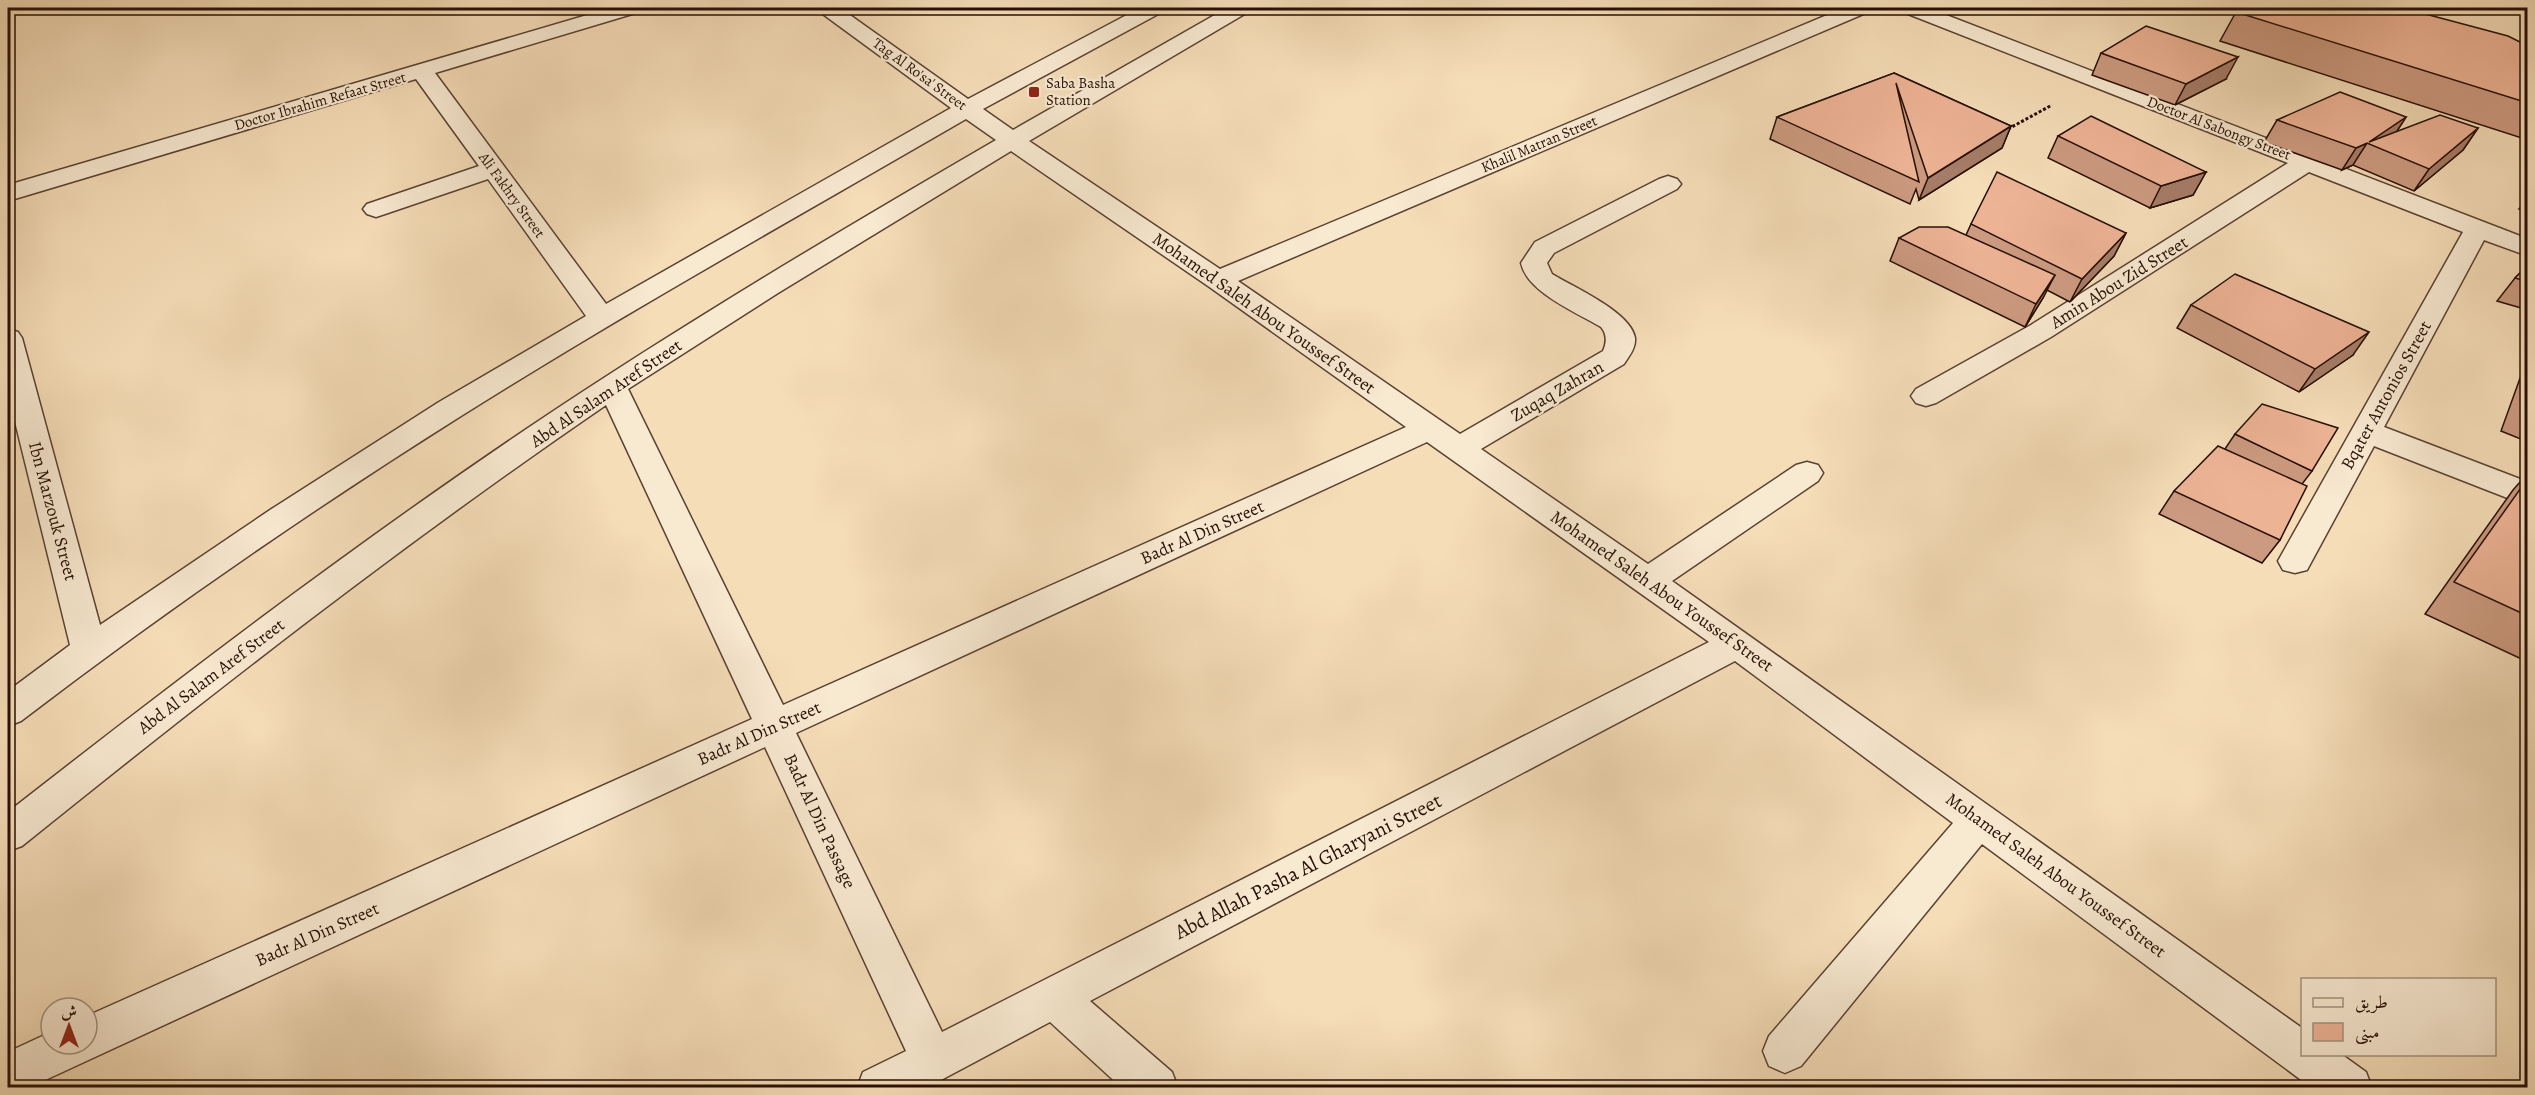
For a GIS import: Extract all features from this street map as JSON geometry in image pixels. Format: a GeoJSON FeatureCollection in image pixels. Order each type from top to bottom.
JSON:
{"type":"FeatureCollection","features":[{"type":"Feature","properties":{"kind":"street","name":"Doctor Ibrahim Refaat Street"},"geometry":{"type":"LineString","coordinates":[[8,193],[632,8]]}},
{"type":"Feature","properties":{"kind":"street","name":"Tag Al Ro'sa' Street"},"geometry":{"type":"LineString","coordinates":[[827,8],[1012,141]]}},
{"type":"Feature","properties":{"kind":"street"},"geometry":{"type":"LineString","coordinates":[[8,711],[89,650],[291,511],[450,409],[602,318],[968,108],[1155,8]]}},
{"type":"Feature","properties":{"kind":"street","name":"Abd Al Salam Aref Street"},"geometry":{"type":"LineString","coordinates":[[8,834],[147,724],[322,591],[474,481],[612,387],[744,301],[1241,8]]}},
{"type":"Feature","properties":{"kind":"street","name":"Khalil Matran Street"},"geometry":{"type":"LineString","coordinates":[[1218,280],[1861,8]]}},
{"type":"Feature","properties":{"kind":"street","name":"Doctor Al Sabongy Street"},"geometry":{"type":"LineString","coordinates":[[1910,8],[2528,248]]}},
{"type":"Feature","properties":{"kind":"street","name":"Ali Fakhry Street"},"geometry":{"type":"LineString","coordinates":[[422,71],[602,318]]}},
{"type":"Feature","properties":{"kind":"street","name":"Mohamed Saleh Abou Youssef Street"},"geometry":{"type":"LineString","coordinates":[[1012,141],[1446,438],[1737,644],[2301,1053]]}},
{"type":"Feature","properties":{"kind":"street","name":"Amin Abou Zid Street"},"geometry":{"type":"LineString","coordinates":[[1926,396],[2041,331],[2307,162]]}},
{"type":"Feature","properties":{"kind":"street"},"geometry":{"type":"LineString","coordinates":[[376,209],[494,169]]}},
{"type":"Feature","properties":{"kind":"street","name":"Zuqaq Zahran"},"geometry":{"type":"LineString","coordinates":[[1446,438],[1614,357],[1620,349],[1619,330],[1611,321],[1542,280],[1536,272],[1534,263],[1544,248],[1668,184]]}},
{"type":"Feature","properties":{"kind":"street","name":"Bqater Antonios Street"},"geometry":{"type":"LineString","coordinates":[[2295,561],[2476,229]]}},
{"type":"Feature","properties":{"kind":"street","name":"Ibn Marzouk Street"},"geometry":{"type":"LineString","coordinates":[[8,338],[89,650]]}},
{"type":"Feature","properties":{"kind":"street","name":"Badr Al Din Passage"},"geometry":{"type":"LineString","coordinates":[[612,387],[933,1059]]}},
{"type":"Feature","properties":{"kind":"street"},"geometry":{"type":"LineString","coordinates":[[2366,431],[2528,495]]}},
{"type":"Feature","properties":{"kind":"street","name":"Badr Al Din Street"},"geometry":{"type":"LineString","coordinates":[[99,1033],[775,726],[1446,438]]}},
{"type":"Feature","properties":{"kind":"street"},"geometry":{"type":"LineString","coordinates":[[1648,581],[1807,472]]}},
{"type":"Feature","properties":{"kind":"street","name":"Abd Allah Pasha Al Gharyani Street"},"geometry":{"type":"LineString","coordinates":[[879,1088],[1737,644]]}},
{"type":"Feature","properties":{"kind":"street"},"geometry":{"type":"LineString","coordinates":[[1785,1051],[1979,820]]}},
{"type":"Feature","properties":{"kind":"street"},"geometry":{"type":"LineString","coordinates":[[1053,997],[1156,1088]]}},
{"type":"Feature","properties":{"kind":"street"},"geometry":{"type":"LineString","coordinates":[[8,1074],[47,1056]]}},
{"type":"Feature","properties":{"kind":"street","name":"Mohamed Saleh Abou Youssef Street"},"geometry":{"type":"LineString","coordinates":[[2306,1056],[2350,1088]]}},
{"type":"Feature","properties":{"kind":"path"},"geometry":{"type":"LineString","coordinates":[[2008,129],[2097,80]]}},
{"type":"Feature","properties":{"kind":"building"},"geometry":{"type":"Polygon","coordinates":[[[2256,8],[2403,8],[2508,36],[2528,46],[2528,103],[2236,12],[2256,8]]]}},
{"type":"Feature","properties":{"kind":"building"},"geometry":{"type":"Polygon","coordinates":[[[2146,26],[2238,57],[2186,84],[2101,53],[2146,26]]]}},
{"type":"Feature","properties":{"kind":"building"},"geometry":{"type":"Polygon","coordinates":[[[1894,73],[2011,126],[1928,178],[1896,83],[1919,182],[1777,117],[1894,73]]]}},
{"type":"Feature","properties":{"kind":"building"},"geometry":{"type":"Polygon","coordinates":[[[2340,92],[2406,117],[2369,142],[2440,115],[2478,128],[2429,169],[2367,143],[2356,148],[2277,120],[2340,92]]]}},
{"type":"Feature","properties":{"kind":"building"},"geometry":{"type":"Polygon","coordinates":[[[2091,116],[2206,172],[2161,186],[2058,136],[2091,116]]]}},
{"type":"Feature","properties":{"kind":"building"},"geometry":{"type":"Polygon","coordinates":[[[1997,172],[2126,233],[2082,279],[1971,224],[1997,172]]]}},
{"type":"Feature","properties":{"kind":"building"},"geometry":{"type":"Polygon","coordinates":[[[1919,227],[1948,227],[2055,275],[2036,304],[1899,238],[1919,227]]]}},
{"type":"Feature","properties":{"kind":"building"},"geometry":{"type":"Polygon","coordinates":[[[2528,265],[2528,282],[2515,278],[2528,265]]]}},
{"type":"Feature","properties":{"kind":"building"},"geometry":{"type":"Polygon","coordinates":[[[2235,274],[2369,332],[2315,369],[2191,305],[2235,274]]]}},
{"type":"Feature","properties":{"kind":"building"},"geometry":{"type":"Polygon","coordinates":[[[2262,404],[2338,428],[2312,471],[2235,434],[2262,404]]]}},
{"type":"Feature","properties":{"kind":"building"},"geometry":{"type":"Polygon","coordinates":[[[2218,446],[2307,486],[2280,540],[2174,491],[2218,446]]]}},
{"type":"Feature","properties":{"kind":"building"},"geometry":{"type":"Polygon","coordinates":[[[2528,478],[2528,616],[2454,582],[2528,478]]]}},
{"type":"Feature","properties":{"kind":"place","name":"Saba Basha Station"},"geometry":{"type":"Point","coordinates":[1034,92]}}]}
